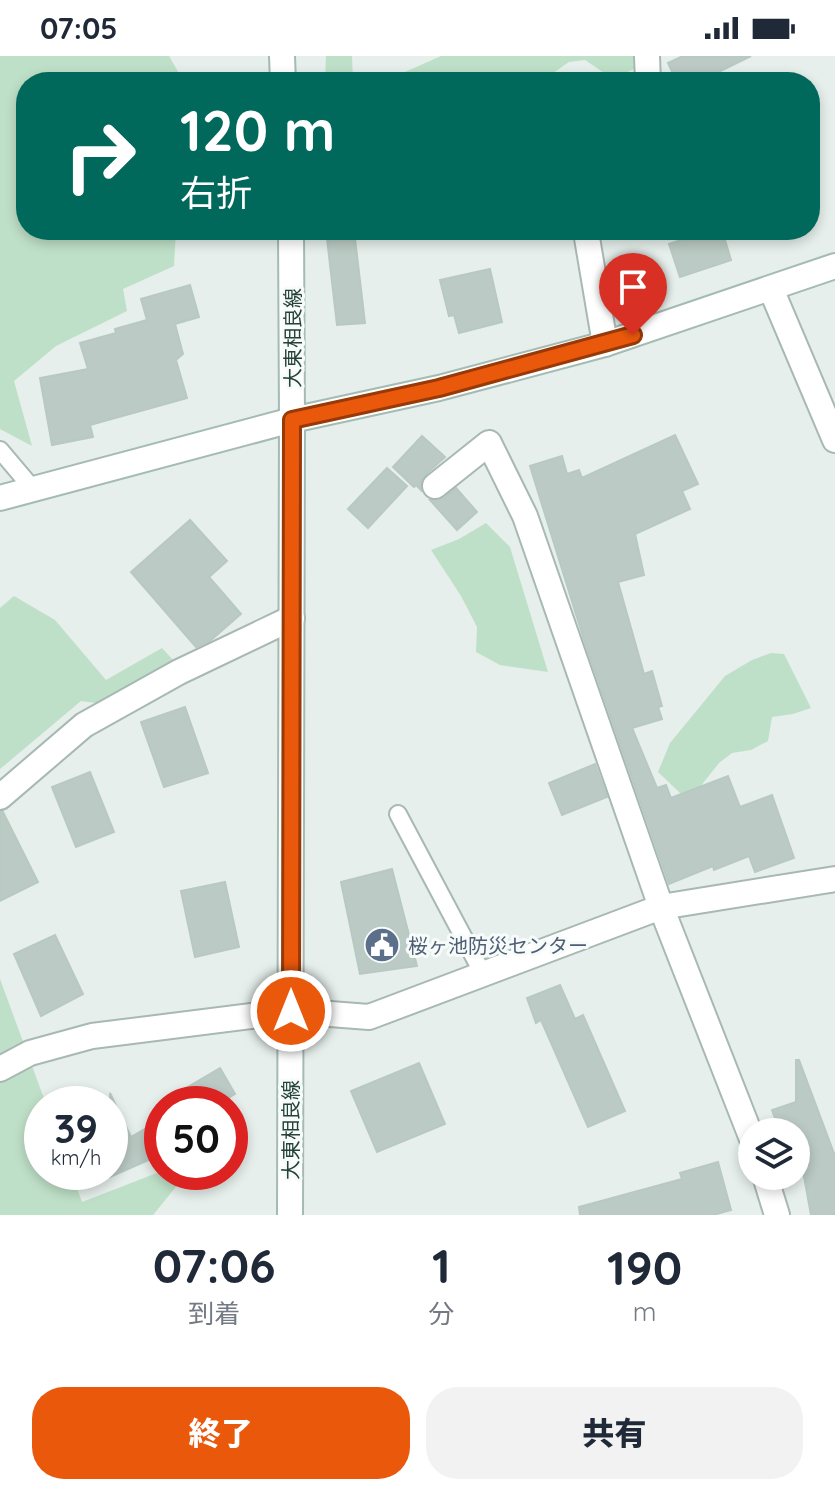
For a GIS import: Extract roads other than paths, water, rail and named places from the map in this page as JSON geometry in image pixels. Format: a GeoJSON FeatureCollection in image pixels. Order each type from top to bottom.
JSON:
{"type":"FeatureCollection","features":[{"type":"Feature","properties":{"kind":"street","name":"大東相良線"},"geometry":{"type":"LineString","coordinates":[[290,1215],[291,240]]}},
{"type":"Feature","properties":{"kind":"street"},"geometry":{"type":"LineString","coordinates":[[587,240],[605,344]]}},
{"type":"Feature","properties":{"kind":"street"},"geometry":{"type":"LineString","coordinates":[[0,498],[292,420],[439,388],[605,344],[835,266]]}},
{"type":"Feature","properties":{"kind":"street"},"geometry":{"type":"LineString","coordinates":[[771,289],[835,440]]}},
{"type":"Feature","properties":{"kind":"street"},"geometry":{"type":"LineString","coordinates":[[435,486],[489,443],[525,516],[661,907],[744,1118]]}},
{"type":"Feature","properties":{"kind":"street"},"geometry":{"type":"LineString","coordinates":[[0,797],[84,725],[179,672],[292,618]]}},
{"type":"Feature","properties":{"kind":"street"},"geometry":{"type":"LineString","coordinates":[[0,1069],[30,1053],[92,1036],[291,1011],[369,1017],[661,907],[835,879]]}},
{"type":"Feature","properties":{"kind":"street"},"geometry":{"type":"LineString","coordinates":[[769,1190],[777,1215]]}},
{"type":"Feature","properties":{"kind":"lane"},"geometry":{"type":"LineString","coordinates":[[0,450],[33,489]]}},
{"type":"Feature","properties":{"kind":"lane"},"geometry":{"type":"LineString","coordinates":[[398,814],[483,974]]}},
{"type":"Feature","properties":{"kind":"place","name":"桜ヶ池防災センター"},"geometry":{"type":"Point","coordinates":[382,945]}}]}
